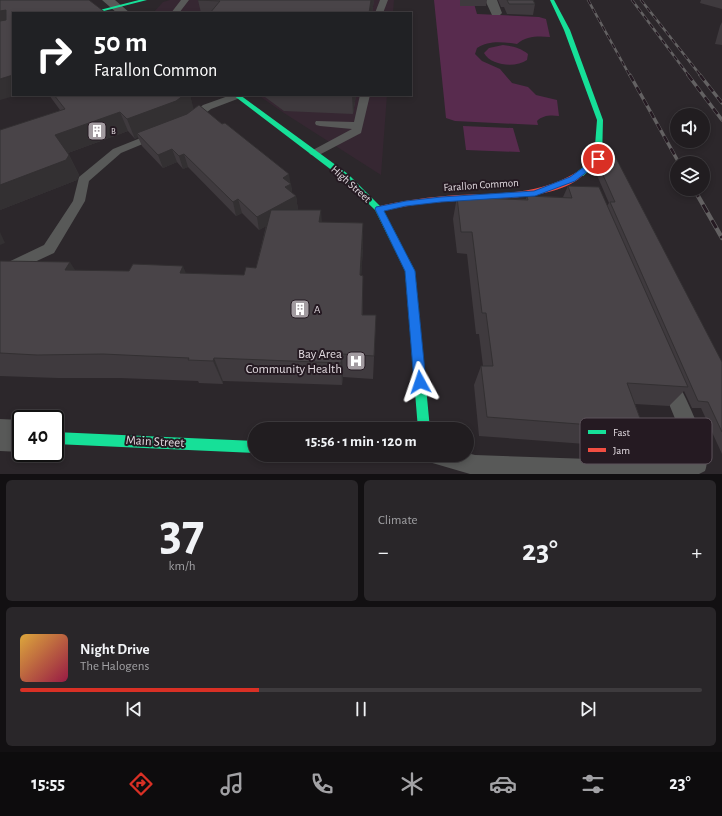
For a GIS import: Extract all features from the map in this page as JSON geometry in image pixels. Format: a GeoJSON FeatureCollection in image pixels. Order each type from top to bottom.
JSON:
{"type":"FeatureCollection","features":[{"type":"Feature","properties":{"kind":"street"},"geometry":{"type":"LineString","coordinates":[[94,12],[144,0]]}},
{"type":"Feature","properties":{"kind":"street"},"geometry":{"type":"LineString","coordinates":[[492,0],[496,13]]}},
{"type":"Feature","properties":{"kind":"street","name":"Farallon Common"},"geometry":{"type":"LineString","coordinates":[[379,209],[406,203],[535,193],[573,179],[598,159],[600,120],[567,30],[552,0]]}},
{"type":"Feature","properties":{"kind":"street","name":"High Street"},"geometry":{"type":"LineString","coordinates":[[237,96],[345,176],[379,209],[410,271],[423,422]]}},
{"type":"Feature","properties":{"kind":"street"},"geometry":{"type":"LineString","coordinates":[[0,435],[12,436]]}},
{"type":"Feature","properties":{"kind":"street","name":"Main Street"},"geometry":{"type":"LineString","coordinates":[[64,438],[248,447]]}},
{"type":"Feature","properties":{"kind":"lane"},"geometry":{"type":"LineString","coordinates":[[176,12],[185,0]]}},
{"type":"Feature","properties":{"kind":"lane"},"geometry":{"type":"LineString","coordinates":[[379,12],[384,0]]}},
{"type":"Feature","properties":{"kind":"lane"},"geometry":{"type":"LineString","coordinates":[[179,125],[186,123],[207,107],[234,96]]}},
{"type":"Feature","properties":{"kind":"lane"},"geometry":{"type":"LineString","coordinates":[[315,153],[357,131],[365,96]]}},
{"type":"Feature","properties":{"kind":"lane"},"geometry":{"type":"LineString","coordinates":[[320,124],[358,126]]}},
{"type":"Feature","properties":{"kind":"lane"},"geometry":{"type":"LineString","coordinates":[[0,272],[49,250],[80,201],[82,180],[117,151],[166,131]]}},
{"type":"Feature","properties":{"kind":"lane"},"geometry":{"type":"LineString","coordinates":[[573,179],[587,194]]}},
{"type":"Feature","properties":{"kind":"lane"},"geometry":{"type":"LineString","coordinates":[[662,364],[685,418]]}},
{"type":"Feature","properties":{"kind":"lane"},"geometry":{"type":"LineString","coordinates":[[464,462],[476,465],[680,472],[698,464]]}},
{"type":"Feature","properties":{"kind":"shaded area"},"geometry":{"type":"Polygon","coordinates":[[[170,0],[394,0],[393,12],[154,12],[163,2],[170,0]]]}},
{"type":"Feature","properties":{"kind":"shaded area"},"geometry":{"type":"Polygon","coordinates":[[[434,0],[473,0],[477,14],[539,17],[546,19],[550,37],[532,37],[524,39],[517,44],[501,42],[486,44],[477,48],[475,54],[482,61],[500,69],[512,83],[528,87],[536,95],[557,100],[559,116],[544,117],[537,121],[538,125],[455,121],[446,118],[434,0]]]}},
{"type":"Feature","properties":{"kind":"shaded area"},"geometry":{"type":"Polygon","coordinates":[[[503,45],[522,50],[528,54],[527,60],[522,63],[510,65],[492,61],[484,53],[489,48],[503,45]]]}},
{"type":"Feature","properties":{"kind":"shaded area"},"geometry":{"type":"Polygon","coordinates":[[[259,96],[387,96],[381,175],[259,96]]]}},
{"type":"Feature","properties":{"kind":"shaded area"},"geometry":{"type":"Polygon","coordinates":[[[463,126],[513,128],[520,152],[466,150],[463,126]]]}},
{"type":"Feature","properties":{"kind":"building"},"geometry":{"type":"Polygon","coordinates":[[[0,0],[89,0],[105,12],[12,12],[12,75],[0,79],[0,21],[6,20],[6,10],[0,11],[0,0]]]}},
{"type":"Feature","properties":{"kind":"building"},"geometry":{"type":"Polygon","coordinates":[[[198,0],[371,0],[369,12],[211,12],[220,1],[198,0]]]}},
{"type":"Feature","properties":{"kind":"building"},"geometry":{"type":"Polygon","coordinates":[[[507,0],[533,0],[535,4],[509,4],[507,0]]]}},
{"type":"Feature","properties":{"kind":"building"},"geometry":{"type":"Polygon","coordinates":[[[55,96],[183,96],[176,101],[127,119],[120,112],[55,135],[69,155],[66,160],[0,185],[0,130],[65,109],[55,96]]]}},
{"type":"Feature","properties":{"kind":"building"},"geometry":{"type":"Polygon","coordinates":[[[199,105],[222,124],[225,123],[289,174],[283,178],[291,184],[285,187],[296,196],[257,217],[238,199],[233,202],[184,154],[179,156],[172,149],[158,155],[137,133],[187,114],[199,105]]]}},
{"type":"Feature","properties":{"kind":"building"},"geometry":{"type":"Polygon","coordinates":[[[615,156],[722,362],[722,432],[708,402],[698,401],[610,202],[615,202],[599,166],[615,156]]]}},
{"type":"Feature","properties":{"kind":"building"},"geometry":{"type":"Polygon","coordinates":[[[568,186],[599,187],[688,387],[627,383],[640,418],[580,418],[580,424],[487,417],[481,366],[493,366],[486,313],[482,313],[472,232],[461,232],[457,197],[528,200],[527,196],[572,198],[568,186]]]}},
{"type":"Feature","properties":{"kind":"building","name":"A"},"geometry":{"type":"Polygon","coordinates":[[[271,210],[321,210],[319,222],[363,223],[360,275],[363,276],[362,315],[376,315],[374,356],[342,354],[341,363],[214,358],[213,361],[188,360],[189,358],[103,354],[37,355],[0,353],[0,261],[70,262],[65,270],[129,271],[133,264],[183,266],[180,273],[244,275],[246,267],[256,268],[271,210]]]}},
{"type":"Feature","properties":{"kind":"railway"},"geometry":{"type":"LineString","coordinates":[[588,0],[630,76]]}},
{"type":"Feature","properties":{"kind":"railway"},"geometry":{"type":"LineString","coordinates":[[632,0],[689,76]]}},
{"type":"Feature","properties":{"kind":"railway"},"geometry":{"type":"LineString","coordinates":[[641,0],[701,76]]}},
{"type":"Feature","properties":{"kind":"railway"},"geometry":{"type":"LineString","coordinates":[[630,75],[675,156]]}},
{"type":"Feature","properties":{"kind":"railway"},"geometry":{"type":"LineString","coordinates":[[688,75],[722,120]]}},
{"type":"Feature","properties":{"kind":"railway"},"geometry":{"type":"LineString","coordinates":[[700,75],[722,103]]}},
{"type":"Feature","properties":{"kind":"railway"},"geometry":{"type":"LineString","coordinates":[[698,196],[722,238]]}},
{"type":"Feature","properties":{"kind":"traffic: fast"},"geometry":{"type":"LineString","coordinates":[[94,12],[145,0]]}},
{"type":"Feature","properties":{"kind":"traffic: fast"},"geometry":{"type":"LineString","coordinates":[[552,0],[567,30],[600,120],[598,159],[580,174]]}},
{"type":"Feature","properties":{"kind":"traffic: fast"},"geometry":{"type":"LineString","coordinates":[[237,96],[345,176],[379,209],[410,271],[423,422]]}},
{"type":"Feature","properties":{"kind":"traffic: fast"},"geometry":{"type":"LineString","coordinates":[[64,438],[248,447]]}},
{"type":"Feature","properties":{"kind":"traffic: jam"},"geometry":{"type":"LineString","coordinates":[[379,209],[435,200],[495,197],[533,193],[566,182],[580,174]]}},
{"type":"Feature","properties":{"kind":"place","name":"B"},"geometry":{"type":"Point","coordinates":[97,131]}},
{"type":"Feature","properties":{"kind":"place","name":"A"},"geometry":{"type":"Point","coordinates":[300,309]}},
{"type":"Feature","properties":{"kind":"place","name":"Bay Area Community Health"},"geometry":{"type":"Point","coordinates":[356,361]}},
{"type":"Feature","properties":{"kind":"route"},"geometry":{"type":"LineString","coordinates":[[420,382],[410,271],[379,209],[406,203],[535,193],[573,179],[598,159]]}}]}
